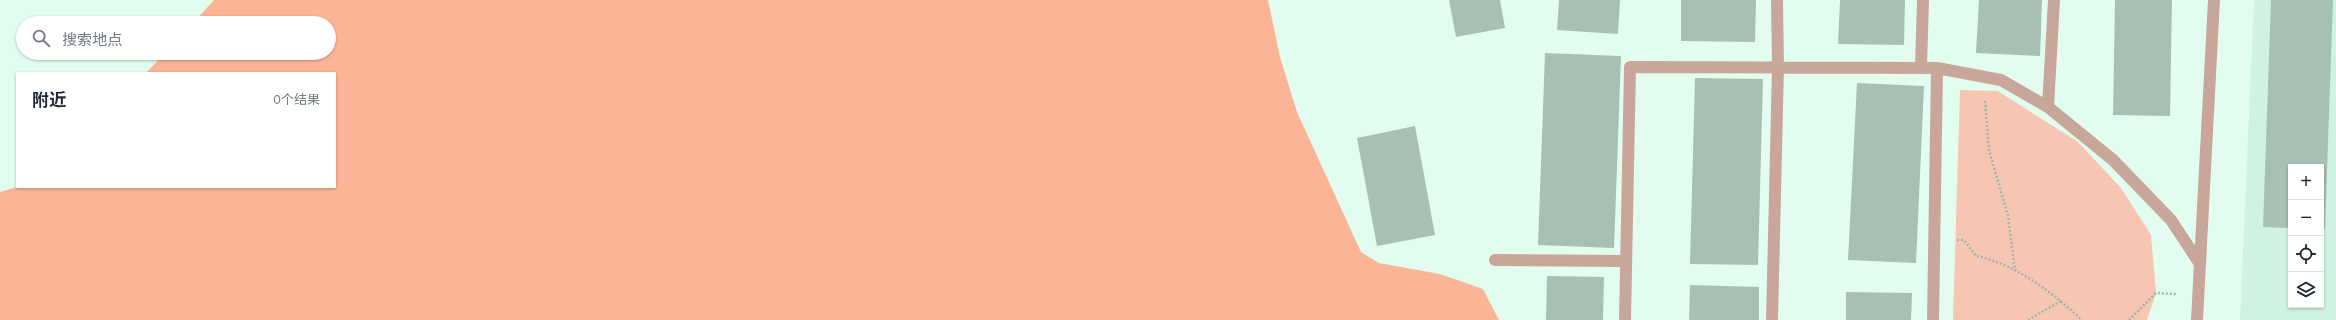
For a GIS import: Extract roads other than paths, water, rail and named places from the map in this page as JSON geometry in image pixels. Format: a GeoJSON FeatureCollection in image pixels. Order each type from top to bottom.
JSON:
{"type":"FeatureCollection","features":[{"type":"Feature","properties":{"kind":"lane"},"geometry":{"type":"LineString","coordinates":[[1772,320],[1778,67],[1777,0]]}},
{"type":"Feature","properties":{"kind":"lane"},"geometry":{"type":"LineString","coordinates":[[1921,68],[1923,0]]}},
{"type":"Feature","properties":{"kind":"lane"},"geometry":{"type":"LineString","coordinates":[[2048,107],[2054,0]]}},
{"type":"Feature","properties":{"kind":"lane"},"geometry":{"type":"LineString","coordinates":[[2197,320],[2214,0]]}},
{"type":"Feature","properties":{"kind":"lane"},"geometry":{"type":"LineString","coordinates":[[1625,320],[1630,67],[1937,68],[2000,80],[2048,107],[2113,160],[2166,215],[2200,264]]}},
{"type":"Feature","properties":{"kind":"lane"},"geometry":{"type":"LineString","coordinates":[[1933,320],[1937,68]]}},
{"type":"Feature","properties":{"kind":"lane"},"geometry":{"type":"LineString","coordinates":[[1495,260],[1626,262]]}}]}
